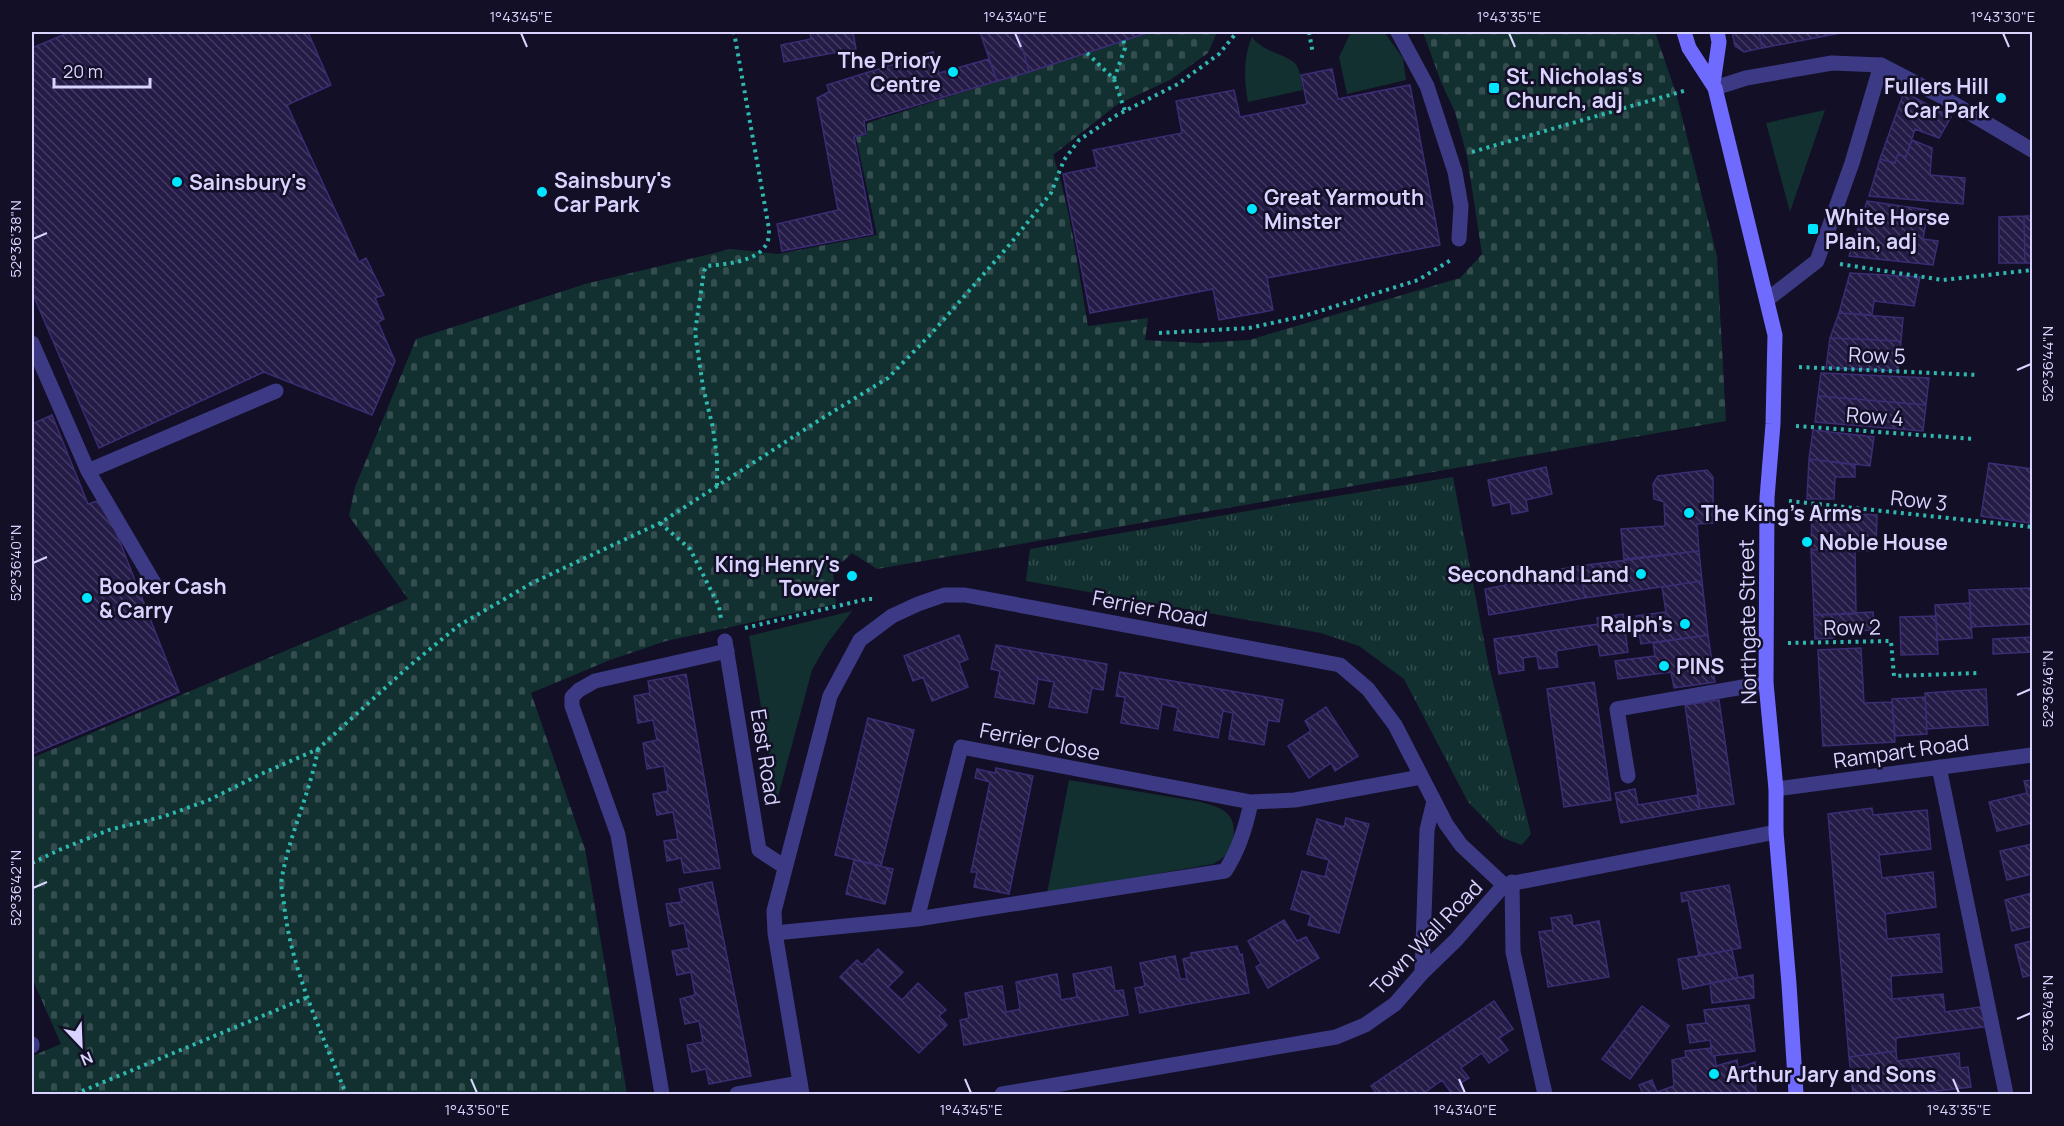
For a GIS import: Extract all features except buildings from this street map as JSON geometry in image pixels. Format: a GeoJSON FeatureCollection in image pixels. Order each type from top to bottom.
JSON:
{"type":"FeatureCollection","features":[{"type":"Feature","properties":{"kind":"street"},"geometry":{"type":"LineString","coordinates":[[1398,32],[1427,86],[1450,158],[1461,206],[1459,239]]}},
{"type":"Feature","properties":{"kind":"street","name":"Northgate Street"},"geometry":{"type":"LineString","coordinates":[[1684,32],[1689,48],[1714,86],[1776,335],[1773,424],[1767,498],[1766,684],[1776,789],[1776,832],[1796,1095]]}},
{"type":"Feature","properties":{"kind":"street","name":"Northgate Street"},"geometry":{"type":"LineString","coordinates":[[1714,86],[1719,42],[1717,32]]}},
{"type":"Feature","properties":{"kind":"street"},"geometry":{"type":"LineString","coordinates":[[1714,86],[1832,63],[1881,65],[1939,95],[2032,150]]}},
{"type":"Feature","properties":{"kind":"street"},"geometry":{"type":"LineString","coordinates":[[1768,299],[1817,261],[1852,163],[1881,65]]}},
{"type":"Feature","properties":{"kind":"street"},"geometry":{"type":"LineString","coordinates":[[32,343],[36,364],[88,471],[154,583]]}},
{"type":"Feature","properties":{"kind":"street"},"geometry":{"type":"LineString","coordinates":[[88,471],[276,391]]}},
{"type":"Feature","properties":{"kind":"street","name":"Ferrier Road"},"geometry":{"type":"LineString","coordinates":[[830,696],[860,640],[892,616],[944,596],[965,595],[1340,665],[1368,689],[1395,725],[1446,824],[1461,844],[1508,884]]}},
{"type":"Feature","properties":{"kind":"street"},"geometry":{"type":"LineString","coordinates":[[662,1095],[618,835],[572,706],[572,697],[595,681],[725,642]]}},
{"type":"Feature","properties":{"kind":"street","name":"East Road"},"geometry":{"type":"LineString","coordinates":[[725,642],[759,850],[785,867]]}},
{"type":"Feature","properties":{"kind":"street"},"geometry":{"type":"LineString","coordinates":[[1628,776],[1617,710],[1766,684]]}},
{"type":"Feature","properties":{"kind":"street","name":"East Road"},"geometry":{"type":"LineString","coordinates":[[801,1089],[775,933],[774,911],[830,696]]}},
{"type":"Feature","properties":{"kind":"street","name":"Ferrier Close"},"geometry":{"type":"LineString","coordinates":[[917,920],[960,747],[1251,802],[1295,800],[1421,777]]}},
{"type":"Feature","properties":{"kind":"street","name":"Rampart Road"},"geometry":{"type":"LineString","coordinates":[[1776,789],[2032,755]]}},
{"type":"Feature","properties":{"kind":"street"},"geometry":{"type":"LineString","coordinates":[[1939,767],[2006,1095]]}},
{"type":"Feature","properties":{"kind":"street"},"geometry":{"type":"LineString","coordinates":[[1422,973],[1427,830],[1434,801]]}},
{"type":"Feature","properties":{"kind":"street"},"geometry":{"type":"LineString","coordinates":[[775,933],[917,920],[1225,871],[1245,831],[1251,802]]}},
{"type":"Feature","properties":{"kind":"street","name":"Town Wall Road"},"geometry":{"type":"LineString","coordinates":[[1002,1095],[1336,1037],[1365,1025],[1395,1004],[1508,884],[1776,832]]}},
{"type":"Feature","properties":{"kind":"street"},"geometry":{"type":"LineString","coordinates":[[1508,884],[1513,952],[1545,1095]]}},
{"type":"Feature","properties":{"kind":"street"},"geometry":{"type":"LineString","coordinates":[[737,1095],[801,1089]]}},
{"type":"Feature","properties":{"kind":"path"},"geometry":{"type":"LineString","coordinates":[[717,486],[717,458],[713,428],[703,387],[695,332],[704,271],[707,266],[751,257],[763,249],[768,241],[769,228],[734,32]]}},
{"type":"Feature","properties":{"kind":"path"},"geometry":{"type":"LineString","coordinates":[[32,863],[109,830],[165,816],[209,800],[318,749],[407,668],[458,626],[532,583],[660,523],[888,378],[931,334],[1052,193],[1064,160],[1079,140],[1125,111],[1178,84],[1219,54],[1237,32]]}},
{"type":"Feature","properties":{"kind":"path"},"geometry":{"type":"LineString","coordinates":[[1308,32],[1313,54]]}},
{"type":"Feature","properties":{"kind":"path"},"geometry":{"type":"LineString","coordinates":[[1114,79],[1125,48],[1123,38]]}},
{"type":"Feature","properties":{"kind":"path"},"geometry":{"type":"LineString","coordinates":[[1087,53],[1114,79],[1125,111]]}},
{"type":"Feature","properties":{"kind":"path"},"geometry":{"type":"LineString","coordinates":[[1450,158],[1714,86]]}},
{"type":"Feature","properties":{"kind":"path"},"geometry":{"type":"LineString","coordinates":[[1159,333],[1249,328],[1304,316],[1418,280],[1458,256],[1459,239]]}},
{"type":"Feature","properties":{"kind":"path"},"geometry":{"type":"LineString","coordinates":[[1817,261],[1943,280],[2032,270]]}},
{"type":"Feature","properties":{"kind":"path","name":"Row 5"},"geometry":{"type":"LineString","coordinates":[[1774,366],[1978,375]]}},
{"type":"Feature","properties":{"kind":"path","name":"Row 4"},"geometry":{"type":"LineString","coordinates":[[1773,424],[1975,439]]}},
{"type":"Feature","properties":{"kind":"path","name":"Row 3"},"geometry":{"type":"LineString","coordinates":[[1767,498],[2032,527]]}},
{"type":"Feature","properties":{"kind":"path"},"geometry":{"type":"LineString","coordinates":[[660,523],[690,549],[719,606],[725,642],[867,599],[895,601],[906,610]]}},
{"type":"Feature","properties":{"kind":"path","name":"Row 2"},"geometry":{"type":"LineString","coordinates":[[1766,644],[1891,641],[1894,676],[1978,673]]}},
{"type":"Feature","properties":{"kind":"path"},"geometry":{"type":"LineString","coordinates":[[318,749],[315,768],[298,816],[281,880],[287,932],[308,997],[346,1095]]}},
{"type":"Feature","properties":{"kind":"path"},"geometry":{"type":"LineString","coordinates":[[75,1095],[308,997]]}},
{"type":"Feature","properties":{"kind":"green space"},"geometry":{"type":"Polygon","coordinates":[[[1150,32],[1217,32],[1208,53],[1170,80],[1118,104],[1053,155],[1069,218],[1088,326],[1148,318],[1145,340],[1200,343],[1249,340],[1460,278],[1482,254],[1467,156],[1455,112],[1441,82],[1423,32],[1655,32],[1676,93],[1717,256],[1726,421],[877,569],[852,553],[833,571],[836,604],[666,641],[610,660],[531,693],[585,849],[627,1094],[32,1094],[32,1056],[61,1044],[32,978],[32,758],[408,599],[349,516],[355,487],[416,339],[585,284],[731,249],[778,254],[877,235],[856,137],[867,135],[867,123],[1150,32]]]}},
{"type":"Feature","properties":{"kind":"green space"},"geometry":{"type":"Polygon","coordinates":[[[1351,32],[1384,32],[1403,58],[1406,80],[1347,94],[1339,57],[1351,32]]]}},
{"type":"Feature","properties":{"kind":"green space"},"geometry":{"type":"Polygon","coordinates":[[[1252,37],[1257,43],[1294,62],[1303,90],[1248,102],[1245,69],[1252,37]]]}},
{"type":"Feature","properties":{"kind":"green space"},"geometry":{"type":"Polygon","coordinates":[[[1825,110],[1790,212],[1766,123],[1825,110]]]}},
{"type":"Feature","properties":{"kind":"green space"},"geometry":{"type":"Polygon","coordinates":[[[1453,477],[1488,662],[1531,834],[1522,845],[1503,838],[1468,802],[1404,679],[1359,646],[1321,633],[1026,581],[1030,549],[1453,477]]]}},
{"type":"Feature","properties":{"kind":"green space"},"geometry":{"type":"Polygon","coordinates":[[[852,611],[827,644],[812,670],[777,801],[749,636],[852,611]]]}},
{"type":"Feature","properties":{"kind":"green space"},"geometry":{"type":"Polygon","coordinates":[[[1069,780],[1201,802],[1217,807],[1225,811],[1232,821],[1234,832],[1231,848],[1225,856],[1213,864],[1047,893],[1069,780]]]}},
{"type":"Feature","properties":{"kind":"place","name":"The Priory Centre"},"geometry":{"type":"Point","coordinates":[953,72]}},
{"type":"Feature","properties":{"kind":"place","name":"St. Nicholas's Church, adj"},"geometry":{"type":"Point","coordinates":[1494,88]}},
{"type":"Feature","properties":{"kind":"place","name":"Fullers Hill Car Park"},"geometry":{"type":"Point","coordinates":[2001,98]}},
{"type":"Feature","properties":{"kind":"place","name":"Sainsbury's"},"geometry":{"type":"Point","coordinates":[177,182]}},
{"type":"Feature","properties":{"kind":"place","name":"Sainsbury's Car Park"},"geometry":{"type":"Point","coordinates":[542,192]}},
{"type":"Feature","properties":{"kind":"place","name":"Great Yarmouth Minster"},"geometry":{"type":"Point","coordinates":[1252,209]}},
{"type":"Feature","properties":{"kind":"place","name":"White Horse Plain, adj"},"geometry":{"type":"Point","coordinates":[1813,229]}},
{"type":"Feature","properties":{"kind":"place","name":"The King's Arms"},"geometry":{"type":"Point","coordinates":[1689,513]}},
{"type":"Feature","properties":{"kind":"place","name":"Noble House"},"geometry":{"type":"Point","coordinates":[1807,542]}},
{"type":"Feature","properties":{"kind":"place","name":"Secondhand Land"},"geometry":{"type":"Point","coordinates":[1641,574]}},
{"type":"Feature","properties":{"kind":"place","name":"King Henry's Tower"},"geometry":{"type":"Point","coordinates":[852,576]}},
{"type":"Feature","properties":{"kind":"place","name":"Booker Cash & Carry"},"geometry":{"type":"Point","coordinates":[87,598]}},
{"type":"Feature","properties":{"kind":"place","name":"Ralph's"},"geometry":{"type":"Point","coordinates":[1685,624]}},
{"type":"Feature","properties":{"kind":"place","name":"PINS"},"geometry":{"type":"Point","coordinates":[1664,666]}},
{"type":"Feature","properties":{"kind":"place","name":"Arthur Jary and Sons"},"geometry":{"type":"Point","coordinates":[1714,1074]}}]}
